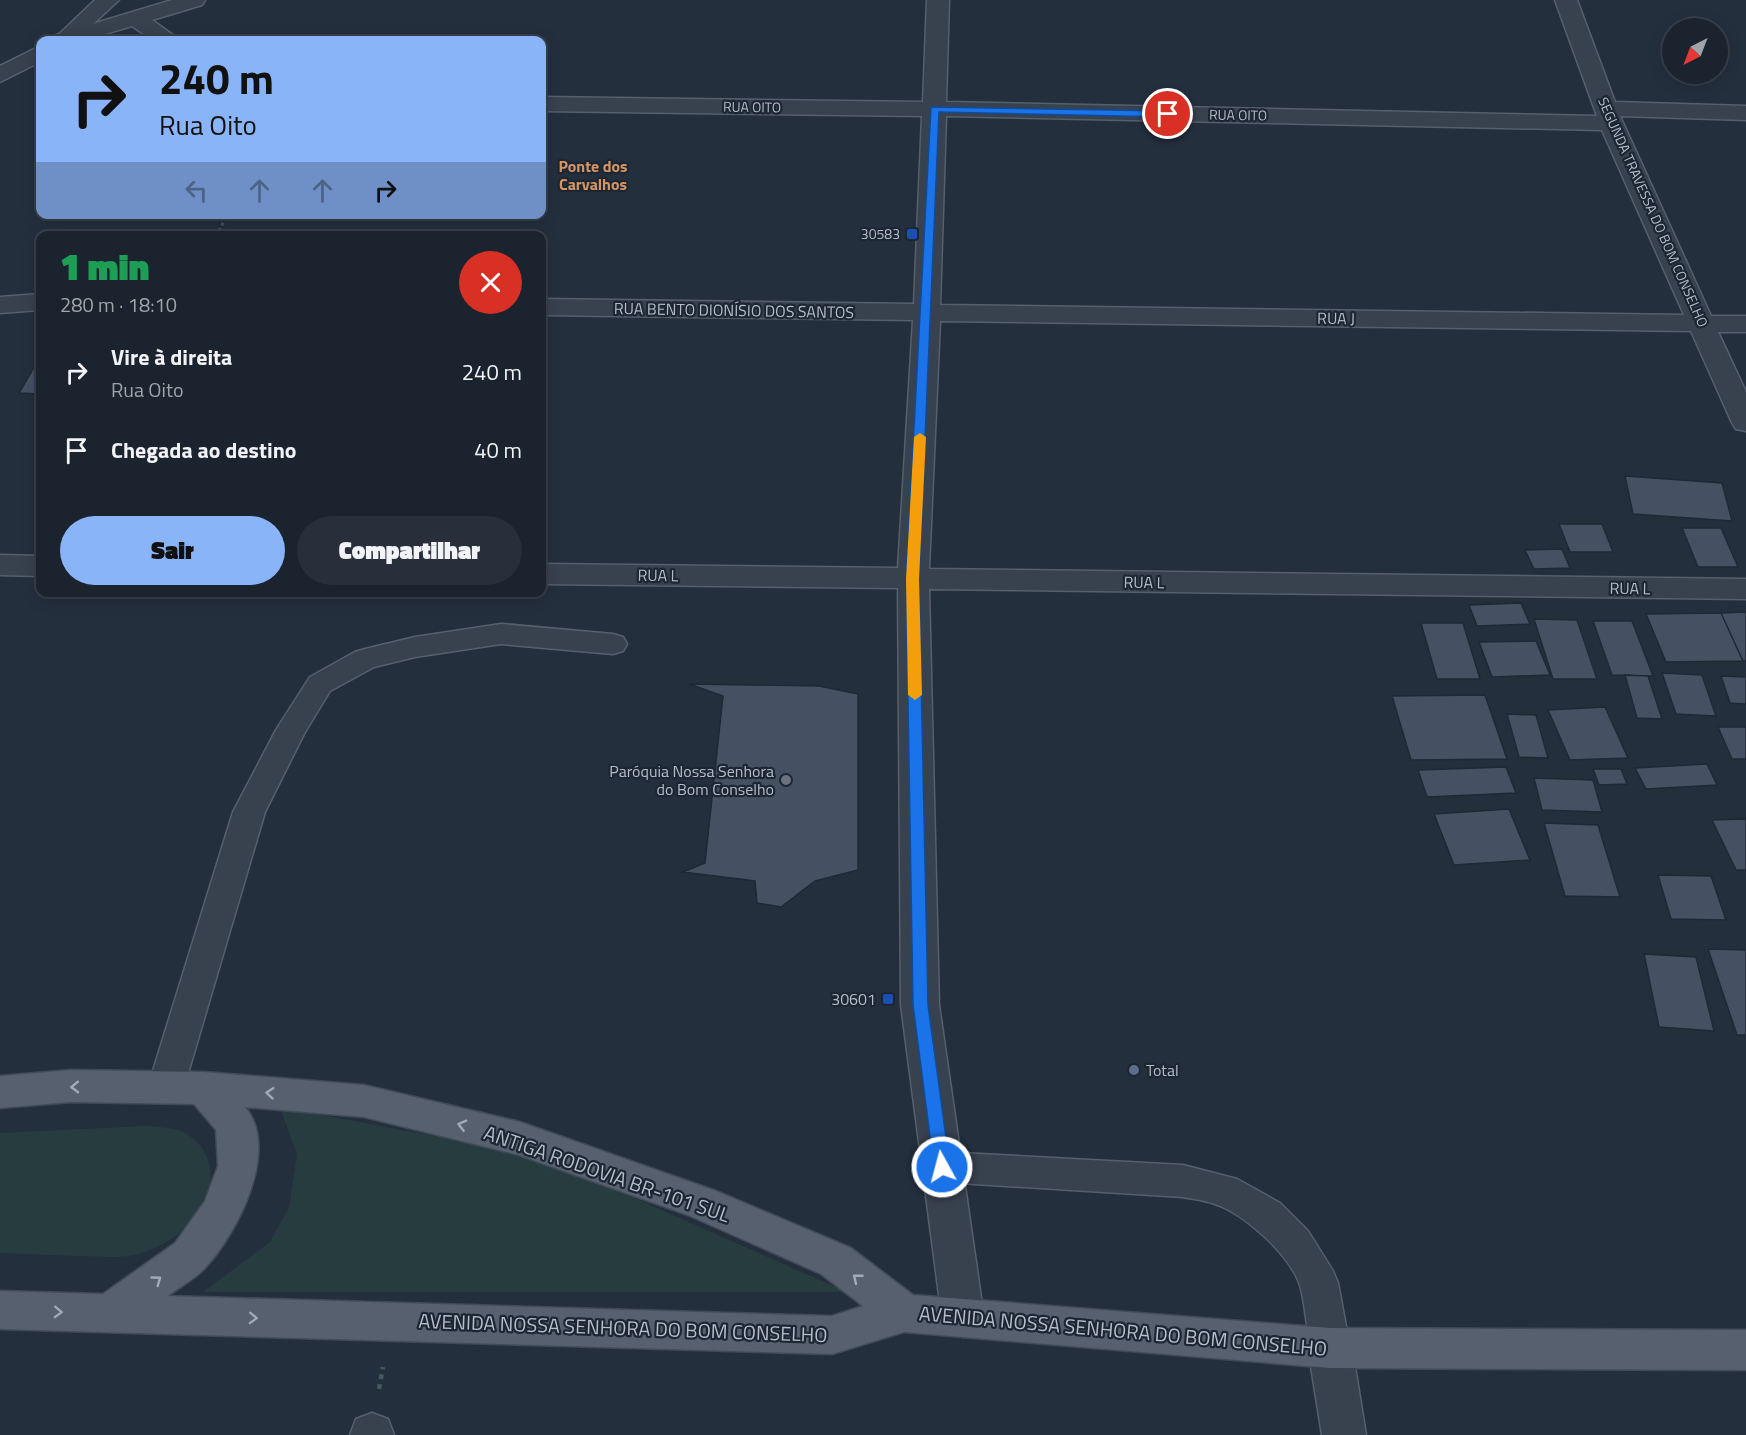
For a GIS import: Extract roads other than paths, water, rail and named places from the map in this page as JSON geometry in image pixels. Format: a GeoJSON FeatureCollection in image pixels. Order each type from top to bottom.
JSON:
{"type":"FeatureCollection","features":[{"type":"Feature","properties":{"kind":"main road","name":"ANTIGA RODOVIA BR-101 SUL"},"geometry":{"type":"LineString","coordinates":[[0,1092],[71,1086],[185,1087],[364,1101],[520,1139],[702,1203],[836,1261],[904,1313]]}},
{"type":"Feature","properties":{"kind":"main road"},"geometry":{"type":"LineString","coordinates":[[109,1314],[190,1256],[224,1209],[238,1166],[236,1125],[185,1087]]}},
{"type":"Feature","properties":{"kind":"main road","name":"AVENIDA NOSSA SENHORA DO BOM CONSELHO"},"geometry":{"type":"LineString","coordinates":[[0,1310],[832,1335],[904,1313],[1330,1348],[1746,1350]]}},
{"type":"Feature","properties":{"kind":"street"},"geometry":{"type":"LineString","coordinates":[[68,36],[108,0]]}},
{"type":"Feature","properties":{"kind":"street"},"geometry":{"type":"LineString","coordinates":[[77,36],[194,0]]}},
{"type":"Feature","properties":{"kind":"street"},"geometry":{"type":"LineString","coordinates":[[938,0],[927,313],[913,579],[920,1005],[963,1318]]}},
{"type":"Feature","properties":{"kind":"street","name":"SEGUNDA TRAVESSA DO BOM CONSELHO"},"geometry":{"type":"LineString","coordinates":[[1566,0],[1608,116],[1746,423]]}},
{"type":"Feature","properties":{"kind":"street"},"geometry":{"type":"LineString","coordinates":[[135,18],[160,36]]}},
{"type":"Feature","properties":{"kind":"street"},"geometry":{"type":"LineString","coordinates":[[0,75],[36,55]]}},
{"type":"Feature","properties":{"kind":"street","name":"RUA OITO"},"geometry":{"type":"LineString","coordinates":[[546,105],[1608,116],[1746,113]]}},
{"type":"Feature","properties":{"kind":"street"},"geometry":{"type":"LineString","coordinates":[[0,305],[36,302]]}},
{"type":"Feature","properties":{"kind":"street","name":"RUA BENTO DIONÍSIO DOS SANTOS"},"geometry":{"type":"LineString","coordinates":[[546,307],[927,313]]}},
{"type":"Feature","properties":{"kind":"street","name":"RUA J"},"geometry":{"type":"LineString","coordinates":[[927,313],[1746,324]]}},
{"type":"Feature","properties":{"kind":"street"},"geometry":{"type":"LineString","coordinates":[[0,565],[36,566]]}},
{"type":"Feature","properties":{"kind":"street","name":"RUA L"},"geometry":{"type":"LineString","coordinates":[[546,574],[1746,589]]}},
{"type":"Feature","properties":{"kind":"street"},"geometry":{"type":"LineString","coordinates":[[1330,1348],[1344,1435]]}},
{"type":"Feature","properties":{"kind":"lane"},"geometry":{"type":"LineString","coordinates":[[185,1087],[249,812],[291,730],[320,684],[365,659],[415,647],[501,634],[613,644]]}},
{"type":"Feature","properties":{"kind":"lane"},"geometry":{"type":"LineString","coordinates":[[942,1167],[1093,1178],[1183,1180],[1224,1190],[1267,1214],[1296,1243],[1319,1283],[1330,1348]]}},
{"type":"Feature","properties":{"kind":"place","name":"30583"},"geometry":{"type":"Point","coordinates":[912,234]}},
{"type":"Feature","properties":{"kind":"place","name":"Paróquia Nossa Senhora do Bom Conselho"},"geometry":{"type":"Point","coordinates":[786,780]}},
{"type":"Feature","properties":{"kind":"place","name":"30601"},"geometry":{"type":"Point","coordinates":[888,999]}},
{"type":"Feature","properties":{"kind":"place","name":"Total"},"geometry":{"type":"Point","coordinates":[1134,1070]}},
{"type":"Feature","properties":{"kind":"district","name":"Ponte dos Carvalhos"},"geometry":{"type":"Point","coordinates":[593,175]}}]}
